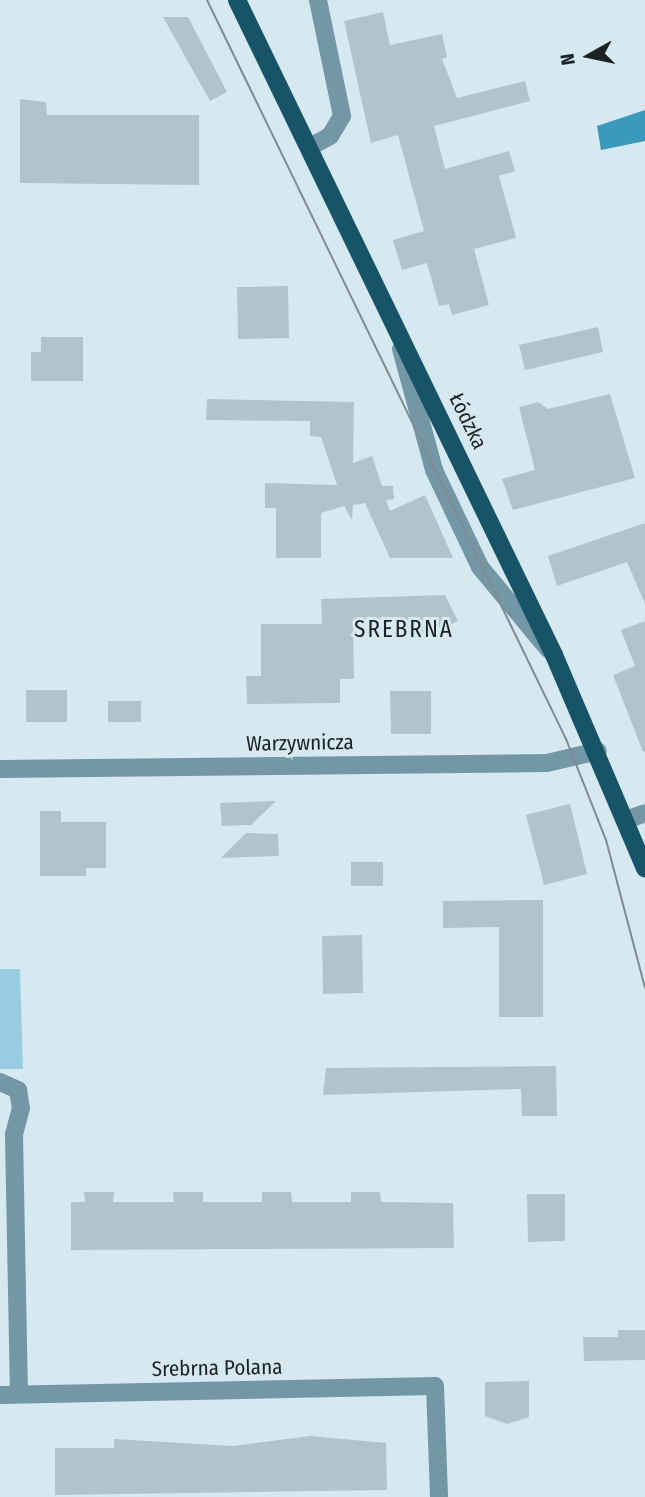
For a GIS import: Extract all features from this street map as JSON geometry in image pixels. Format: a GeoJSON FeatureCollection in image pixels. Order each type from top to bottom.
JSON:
{"type":"FeatureCollection","features":[{"type":"Feature","properties":{"kind":"main road","name":"Łódzka"},"geometry":{"type":"LineString","coordinates":[[237,0],[394,319],[554,655],[598,751],[645,868]]}},
{"type":"Feature","properties":{"kind":"street"},"geometry":{"type":"LineString","coordinates":[[310,147],[330,136],[342,116],[318,0]]}},
{"type":"Feature","properties":{"kind":"street"},"geometry":{"type":"LineString","coordinates":[[394,319],[428,453],[474,555],[493,588],[554,655]]}},
{"type":"Feature","properties":{"kind":"street","name":"Warzywnicza"},"geometry":{"type":"LineString","coordinates":[[0,769],[547,763],[598,751]]}},
{"type":"Feature","properties":{"kind":"street"},"geometry":{"type":"LineString","coordinates":[[626,820],[645,813]]}},
{"type":"Feature","properties":{"kind":"street"},"geometry":{"type":"LineString","coordinates":[[0,1082],[18,1090],[21,1108],[14,1135],[19,1394]]}},
{"type":"Feature","properties":{"kind":"street","name":"Srebrna Polana"},"geometry":{"type":"LineString","coordinates":[[0,1395],[435,1386],[439,1497]]}},
{"type":"Feature","properties":{"kind":"shaded area"},"geometry":{"type":"Polygon","coordinates":[[[645,110],[645,141],[601,150],[597,126],[645,110]]]}},
{"type":"Feature","properties":{"kind":"shaded area"},"geometry":{"type":"Polygon","coordinates":[[[0,969],[20,969],[23,1069],[0,1069],[0,969]]]}},
{"type":"Feature","properties":{"kind":"building"},"geometry":{"type":"Polygon","coordinates":[[[383,12],[390,45],[442,34],[447,57],[442,59],[457,98],[525,81],[530,101],[434,126],[445,169],[509,151],[515,171],[499,176],[516,238],[474,249],[489,305],[452,315],[449,304],[439,306],[427,263],[402,270],[393,240],[424,231],[398,135],[371,143],[344,21],[383,12]]]}},
{"type":"Feature","properties":{"kind":"building"},"geometry":{"type":"Polygon","coordinates":[[[163,17],[188,17],[227,92],[210,101],[163,17]]]}},
{"type":"Feature","properties":{"kind":"building"},"geometry":{"type":"Polygon","coordinates":[[[20,99],[46,102],[47,115],[199,115],[199,185],[20,183],[20,99]]]}},
{"type":"Feature","properties":{"kind":"building"},"geometry":{"type":"Polygon","coordinates":[[[288,286],[289,338],[238,339],[237,287],[288,286]]]}},
{"type":"Feature","properties":{"kind":"building"},"geometry":{"type":"Polygon","coordinates":[[[598,327],[603,352],[525,370],[519,345],[598,327]]]}},
{"type":"Feature","properties":{"kind":"building"},"geometry":{"type":"Polygon","coordinates":[[[41,337],[83,337],[83,381],[31,381],[31,352],[41,352],[41,337]]]}},
{"type":"Feature","properties":{"kind":"building"},"geometry":{"type":"Polygon","coordinates":[[[610,394],[635,478],[513,510],[502,479],[535,470],[519,407],[538,402],[548,409],[610,394]]]}},
{"type":"Feature","properties":{"kind":"building"},"geometry":{"type":"Polygon","coordinates":[[[207,399],[354,402],[353,463],[372,456],[382,486],[393,486],[394,499],[386,500],[390,511],[425,495],[453,558],[390,558],[365,503],[353,505],[352,520],[344,506],[321,513],[321,558],[276,558],[276,508],[265,508],[265,483],[337,485],[321,437],[310,436],[310,421],[206,420],[207,399]]]}},
{"type":"Feature","properties":{"kind":"building"},"geometry":{"type":"Polygon","coordinates":[[[645,523],[645,604],[627,562],[557,586],[548,556],[645,523]]]}},
{"type":"Feature","properties":{"kind":"building"},"geometry":{"type":"Polygon","coordinates":[[[445,595],[458,621],[419,640],[415,630],[404,635],[397,618],[353,620],[354,679],[340,679],[340,703],[247,704],[246,676],[261,676],[261,624],[322,624],[321,599],[445,595]]]}},
{"type":"Feature","properties":{"kind":"building"},"geometry":{"type":"Polygon","coordinates":[[[645,621],[643,752],[613,675],[635,666],[621,630],[645,621]]]}},
{"type":"Feature","properties":{"kind":"building"},"geometry":{"type":"Polygon","coordinates":[[[26,690],[67,690],[67,722],[26,722],[26,690]]]}},
{"type":"Feature","properties":{"kind":"building"},"geometry":{"type":"Polygon","coordinates":[[[390,691],[431,691],[431,734],[391,734],[390,691]]]}},
{"type":"Feature","properties":{"kind":"building"},"geometry":{"type":"Polygon","coordinates":[[[108,701],[141,701],[141,722],[108,722],[108,701]]]}},
{"type":"Feature","properties":{"kind":"building"},"geometry":{"type":"Polygon","coordinates":[[[276,801],[251,825],[222,826],[220,803],[276,801]]]}},
{"type":"Feature","properties":{"kind":"building"},"geometry":{"type":"Polygon","coordinates":[[[570,804],[587,874],[544,885],[526,815],[570,804]]]}},
{"type":"Feature","properties":{"kind":"building"},"geometry":{"type":"Polygon","coordinates":[[[40,811],[61,811],[61,822],[106,822],[106,868],[86,868],[86,876],[40,876],[40,811]]]}},
{"type":"Feature","properties":{"kind":"building"},"geometry":{"type":"Polygon","coordinates":[[[246,833],[278,834],[279,856],[221,858],[246,833]]]}},
{"type":"Feature","properties":{"kind":"building"},"geometry":{"type":"Polygon","coordinates":[[[351,862],[383,862],[383,886],[351,886],[351,862]]]}},
{"type":"Feature","properties":{"kind":"building"},"geometry":{"type":"Polygon","coordinates":[[[543,900],[543,1017],[499,1017],[499,927],[443,928],[443,901],[543,900]]]}},
{"type":"Feature","properties":{"kind":"building"},"geometry":{"type":"Polygon","coordinates":[[[362,935],[363,993],[323,994],[322,936],[362,935]]]}},
{"type":"Feature","properties":{"kind":"building"},"geometry":{"type":"Polygon","coordinates":[[[556,1066],[557,1116],[522,1116],[521,1089],[323,1095],[326,1068],[556,1066]]]}},
{"type":"Feature","properties":{"kind":"building"},"geometry":{"type":"Polygon","coordinates":[[[84,1192],[114,1192],[113,1202],[174,1202],[173,1192],[203,1192],[203,1202],[262,1202],[262,1192],[291,1192],[292,1202],[351,1202],[351,1192],[380,1192],[381,1202],[453,1203],[454,1248],[71,1250],[71,1202],[85,1202],[84,1192]]]}},
{"type":"Feature","properties":{"kind":"building"},"geometry":{"type":"Polygon","coordinates":[[[527,1194],[565,1194],[565,1241],[528,1242],[527,1194]]]}},
{"type":"Feature","properties":{"kind":"building"},"geometry":{"type":"Polygon","coordinates":[[[618,1330],[645,1330],[645,1360],[584,1361],[583,1337],[618,1337],[618,1330]]]}},
{"type":"Feature","properties":{"kind":"building"},"geometry":{"type":"Polygon","coordinates":[[[529,1381],[529,1417],[507,1424],[485,1416],[485,1382],[529,1381]]]}},
{"type":"Feature","properties":{"kind":"building"},"geometry":{"type":"Polygon","coordinates":[[[310,1436],[386,1443],[387,1490],[55,1495],[55,1448],[114,1448],[114,1439],[233,1446],[310,1436]]]}},
{"type":"Feature","properties":{"kind":"tram line"},"geometry":{"type":"LineString","coordinates":[[207,0],[566,739],[606,840],[645,988]]}},
{"type":"Feature","properties":{"kind":"district","name":"SREBRNA"},"geometry":{"type":"Point","coordinates":[404,629]}}]}
